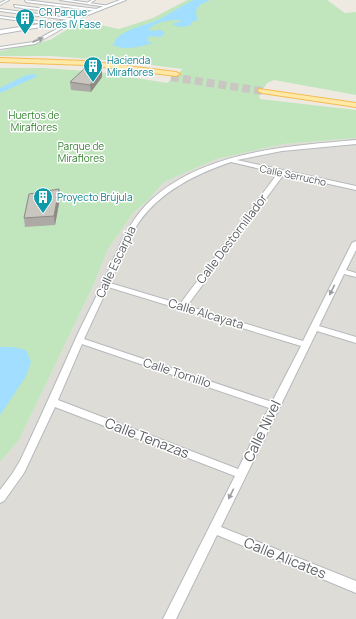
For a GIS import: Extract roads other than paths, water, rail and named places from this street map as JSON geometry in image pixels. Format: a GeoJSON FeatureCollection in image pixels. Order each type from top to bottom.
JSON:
{"type":"FeatureCollection","features":[{"type":"Feature","properties":{"kind":"main road"},"geometry":{"type":"LineString","coordinates":[[0,60],[86,63],[174,75],[77,66],[0,64]]}},
{"type":"Feature","properties":{"kind":"main road"},"geometry":{"type":"LineString","coordinates":[[356,100],[264,89],[356,105]]}},
{"type":"Feature","properties":{"kind":"street"},"geometry":{"type":"LineString","coordinates":[[0,4],[8,0]]}},
{"type":"Feature","properties":{"kind":"street"},"geometry":{"type":"LineString","coordinates":[[62,0],[107,6]]}},
{"type":"Feature","properties":{"kind":"street"},"geometry":{"type":"LineString","coordinates":[[88,3],[94,0]]}},
{"type":"Feature","properties":{"kind":"street"},"geometry":{"type":"LineString","coordinates":[[0,48],[34,43],[79,18],[124,0]]}},
{"type":"Feature","properties":{"kind":"street"},"geometry":{"type":"LineString","coordinates":[[6,10],[27,1],[97,10]]}},
{"type":"Feature","properties":{"kind":"street"},"geometry":{"type":"LineString","coordinates":[[15,6],[79,18]]}},
{"type":"Feature","properties":{"kind":"street"},"geometry":{"type":"LineString","coordinates":[[0,10],[79,18]]}},
{"type":"Feature","properties":{"kind":"street"},"geometry":{"type":"LineString","coordinates":[[0,17],[51,24]]}},
{"type":"Feature","properties":{"kind":"street"},"geometry":{"type":"LineString","coordinates":[[0,31],[9,31],[79,18]]}},
{"type":"Feature","properties":{"kind":"street","name":"Calle Escarpia"},"geometry":{"type":"LineString","coordinates":[[0,498],[19,472],[53,402],[79,340],[106,284],[118,253],[129,230],[143,210],[165,192],[188,179],[230,161],[288,148],[356,142]]}},
{"type":"Feature","properties":{"kind":"street","name":"Calle Serrucho"},"geometry":{"type":"LineString","coordinates":[[230,161],[356,188]]}},
{"type":"Feature","properties":{"kind":"street","name":"Calle Destornillador"},"geometry":{"type":"LineString","coordinates":[[182,307],[282,172]]}},
{"type":"Feature","properties":{"kind":"street","name":"Calle Nivel"},"geometry":{"type":"LineString","coordinates":[[168,619],[356,243]]}},
{"type":"Feature","properties":{"kind":"street"},"geometry":{"type":"LineString","coordinates":[[341,271],[356,275]]}},
{"type":"Feature","properties":{"kind":"street","name":"Calle Alcayata"},"geometry":{"type":"LineString","coordinates":[[106,284],[305,344]]}},
{"type":"Feature","properties":{"kind":"street"},"geometry":{"type":"LineString","coordinates":[[314,327],[356,340]]}},
{"type":"Feature","properties":{"kind":"street","name":"Calle Tornillo"},"geometry":{"type":"LineString","coordinates":[[79,340],[275,406]]}},
{"type":"Feature","properties":{"kind":"street","name":"Calle Tenazas"},"geometry":{"type":"LineString","coordinates":[[53,402],[241,474]]}},
{"type":"Feature","properties":{"kind":"street","name":"Calle Alicates"},"geometry":{"type":"LineString","coordinates":[[214,529],[356,587]]}},
{"type":"Feature","properties":{"kind":"water"},"geometry":{"type":"Polygon","coordinates":[[[194,0],[210,0],[198,7],[196,13],[198,20],[191,22],[192,24],[185,27],[179,27],[172,24],[182,21],[172,20],[155,24],[149,29],[150,31],[161,30],[165,33],[161,37],[149,36],[147,41],[153,43],[128,48],[113,45],[121,35],[126,32],[158,20],[194,0]]]}},
{"type":"Feature","properties":{"kind":"water"},"geometry":{"type":"Polygon","coordinates":[[[32,74],[37,75],[36,77],[0,93],[0,88],[24,76],[32,74]]]}},
{"type":"Feature","properties":{"kind":"water"},"geometry":{"type":"Polygon","coordinates":[[[0,347],[12,347],[26,350],[31,362],[26,376],[0,415],[0,347]]]}},
{"type":"Feature","properties":{"kind":"tunnel"},"geometry":{"type":"LineString","coordinates":[[171,77],[262,91]]}},
{"type":"Feature","properties":{"kind":"place","name":"CR Parque Flores IV Fase"},"geometry":{"type":"Point","coordinates":[25,35]}},
{"type":"Feature","properties":{"kind":"place","name":"Hacienda Miraflores"},"geometry":{"type":"Point","coordinates":[93,83]}},
{"type":"Feature","properties":{"kind":"place","name":"Proyecto Brújula"},"geometry":{"type":"Point","coordinates":[43,214]}},
{"type":"Feature","properties":{"kind":"park label","name":"Huertos de Miraflores"},"geometry":{"type":"Point","coordinates":[34,120]}},
{"type":"Feature","properties":{"kind":"park label","name":"Parque de Miraflores"},"geometry":{"type":"Point","coordinates":[81,152]}}]}
